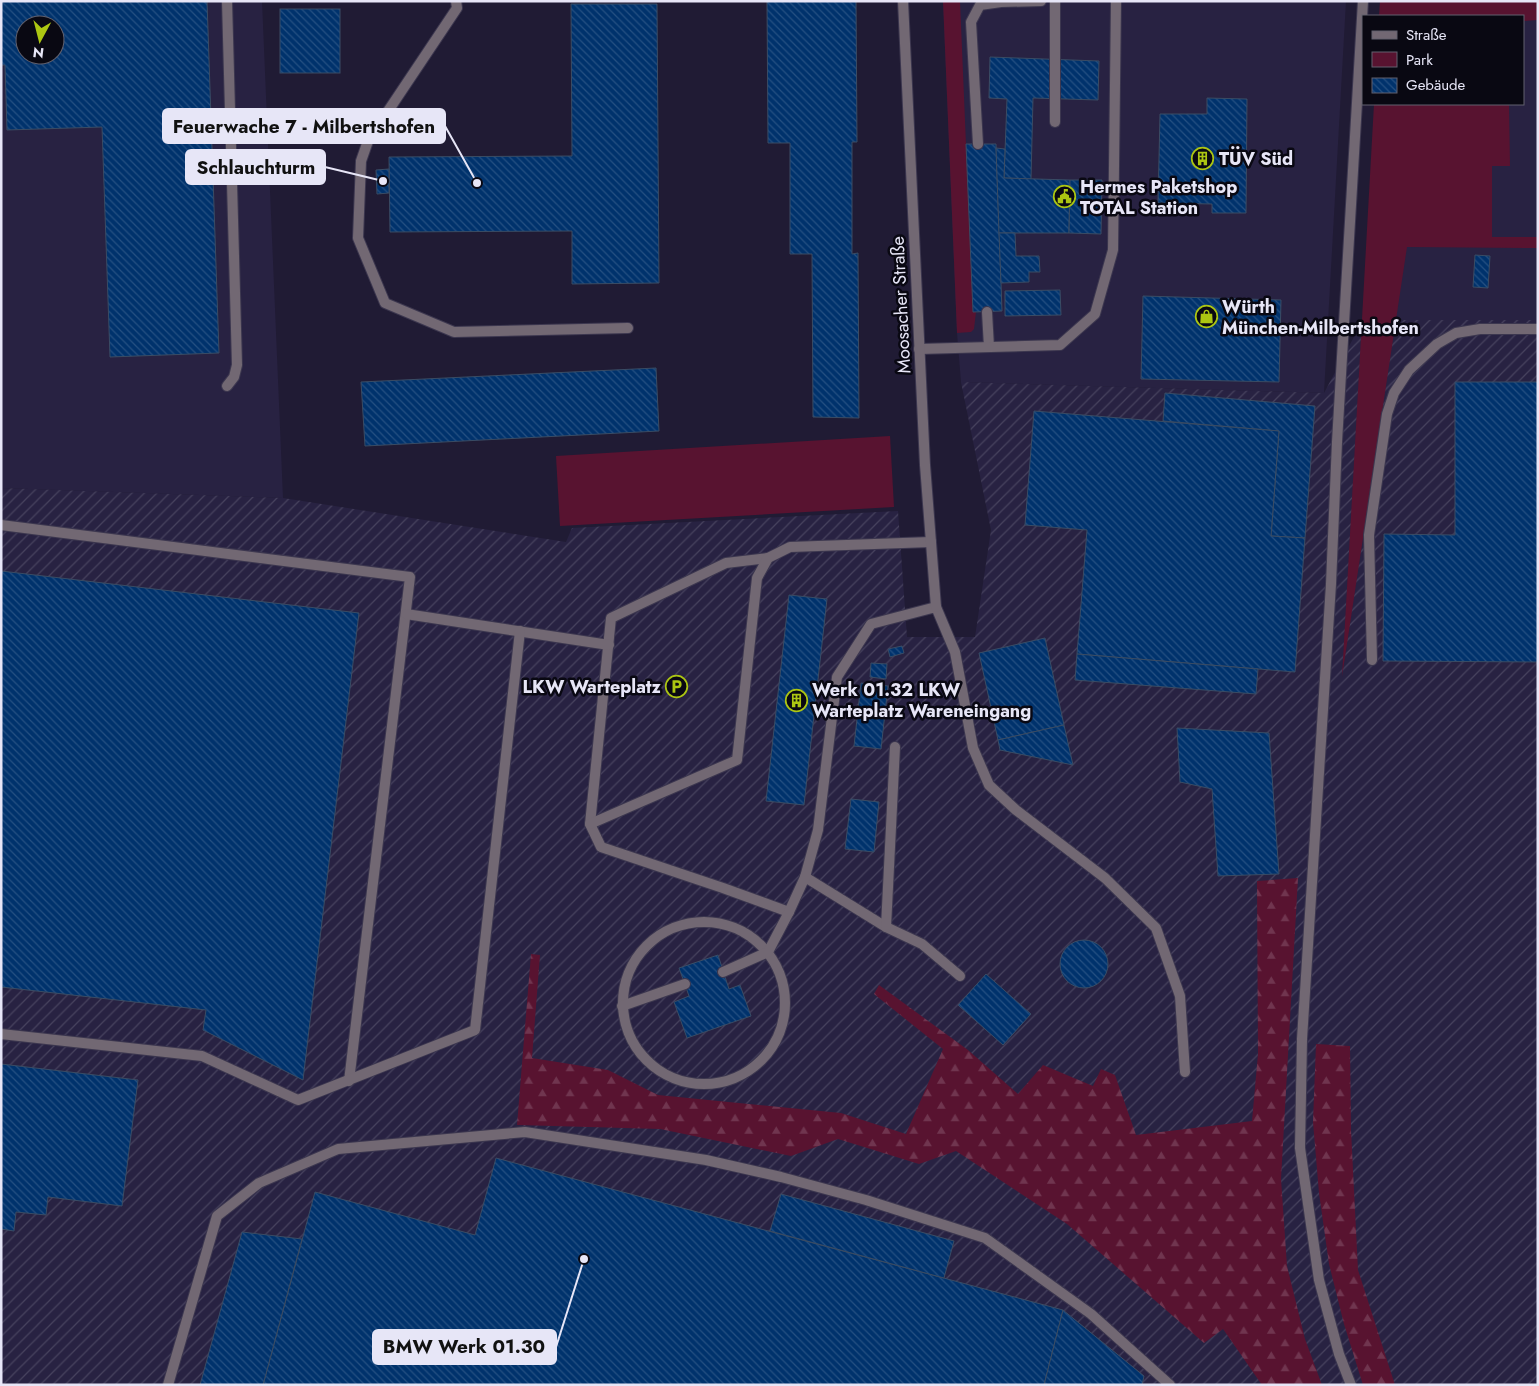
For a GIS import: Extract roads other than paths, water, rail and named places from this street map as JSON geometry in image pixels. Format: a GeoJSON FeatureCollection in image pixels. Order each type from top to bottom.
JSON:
{"type":"FeatureCollection","features":[{"type":"Feature","properties":{"kind":"street"},"geometry":{"type":"LineString","coordinates":[[227,1],[237,365],[234,377],[227,386]]}},
{"type":"Feature","properties":{"kind":"street"},"geometry":{"type":"LineString","coordinates":[[456,1],[457,8],[368,141],[361,162],[358,238],[385,303],[454,332],[628,328]]}},
{"type":"Feature","properties":{"kind":"street","name":"Moosacher Straße"},"geometry":{"type":"LineString","coordinates":[[903,1],[925,465],[936,607],[956,652],[974,748],[989,785],[1016,810],[1105,878],[1156,928],[1180,996],[1185,1072]]}},
{"type":"Feature","properties":{"kind":"street"},"geometry":{"type":"LineString","coordinates":[[978,144],[971,22],[980,5],[1001,2],[1040,1]]}},
{"type":"Feature","properties":{"kind":"street"},"geometry":{"type":"LineString","coordinates":[[1055,1],[1055,122]]}},
{"type":"Feature","properties":{"kind":"street"},"geometry":{"type":"LineString","coordinates":[[919,349],[1060,345],[1095,314],[1113,250],[1116,1]]}},
{"type":"Feature","properties":{"kind":"street"},"geometry":{"type":"LineString","coordinates":[[1351,1385],[1339,1354],[1319,1280],[1300,1148],[1302,1039],[1331,584],[1362,22]]}},
{"type":"Feature","properties":{"kind":"street"},"geometry":{"type":"LineString","coordinates":[[987,312],[989,347]]}},
{"type":"Feature","properties":{"kind":"street"},"geometry":{"type":"LineString","coordinates":[[1372,660],[1369,535],[1387,414],[1394,393],[1409,370],[1437,344],[1456,333],[1480,330],[1538,329]]}},
{"type":"Feature","properties":{"kind":"street"},"geometry":{"type":"LineString","coordinates":[[1,525],[410,577],[350,1081]]}},
{"type":"Feature","properties":{"kind":"street"},"geometry":{"type":"LineString","coordinates":[[789,912],[601,847],[590,824],[612,618],[726,563],[768,558],[790,547],[931,542]]}},
{"type":"Feature","properties":{"kind":"street"},"geometry":{"type":"LineString","coordinates":[[590,824],[737,760],[757,578],[768,558]]}},
{"type":"Feature","properties":{"kind":"street"},"geometry":{"type":"LineString","coordinates":[[723,972],[768,952],[805,877],[818,830],[837,677],[871,624],[936,607]]}},
{"type":"Feature","properties":{"kind":"street"},"geometry":{"type":"LineString","coordinates":[[406,614],[608,645]]}},
{"type":"Feature","properties":{"kind":"street"},"geometry":{"type":"LineString","coordinates":[[1,1034],[202,1056],[298,1100],[475,1030],[520,631]]}},
{"type":"Feature","properties":{"kind":"street"},"geometry":{"type":"LineString","coordinates":[[886,927],[896,747]]}},
{"type":"Feature","properties":{"kind":"street"},"geometry":{"type":"LineString","coordinates":[[805,877],[886,927],[922,944],[960,976]]}},
{"type":"Feature","properties":{"kind":"street"},"geometry":{"type":"LineString","coordinates":[[700,921],[725,924],[748,934],[768,952],[781,976],[786,1003],[780,1031],[767,1055],[745,1073],[719,1083],[691,1084],[664,1075],[642,1057],[628,1034],[622,1006],[625,981],[635,958],[652,939],[675,926],[700,921]]}},
{"type":"Feature","properties":{"kind":"street"},"geometry":{"type":"LineString","coordinates":[[622,1006],[685,984]]}},
{"type":"Feature","properties":{"kind":"street"},"geometry":{"type":"LineString","coordinates":[[168,1385],[217,1216],[259,1183],[338,1149],[525,1132],[706,1160],[781,1177],[866,1200],[985,1238],[1091,1314],[1170,1385]]}},
{"type":"Feature","properties":{"kind":"place","name":"TÜV Süd"},"geometry":{"type":"Point","coordinates":[1203,159]}},
{"type":"Feature","properties":{"kind":"place","name":"Schlauchturm"},"geometry":{"type":"Point","coordinates":[383,181]}},
{"type":"Feature","properties":{"kind":"place","name":"Feuerwache 7 - Milbertshofen"},"geometry":{"type":"Point","coordinates":[477,183]}},
{"type":"Feature","properties":{"kind":"place","name":"Hermes Paketshop TOTAL Station"},"geometry":{"type":"Point","coordinates":[1064,197]}},
{"type":"Feature","properties":{"kind":"place","name":"Würth München-Milbertshofen"},"geometry":{"type":"Point","coordinates":[1206,317]}},
{"type":"Feature","properties":{"kind":"place","name":"LKW Warteplatz"},"geometry":{"type":"Point","coordinates":[677,687]}},
{"type":"Feature","properties":{"kind":"place","name":"Werk 01.32 LKW Warteplatz Wareneingang"},"geometry":{"type":"Point","coordinates":[796,700]}},
{"type":"Feature","properties":{"kind":"place","name":"BMW Werk 01.30"},"geometry":{"type":"Point","coordinates":[584,1259]}}]}
